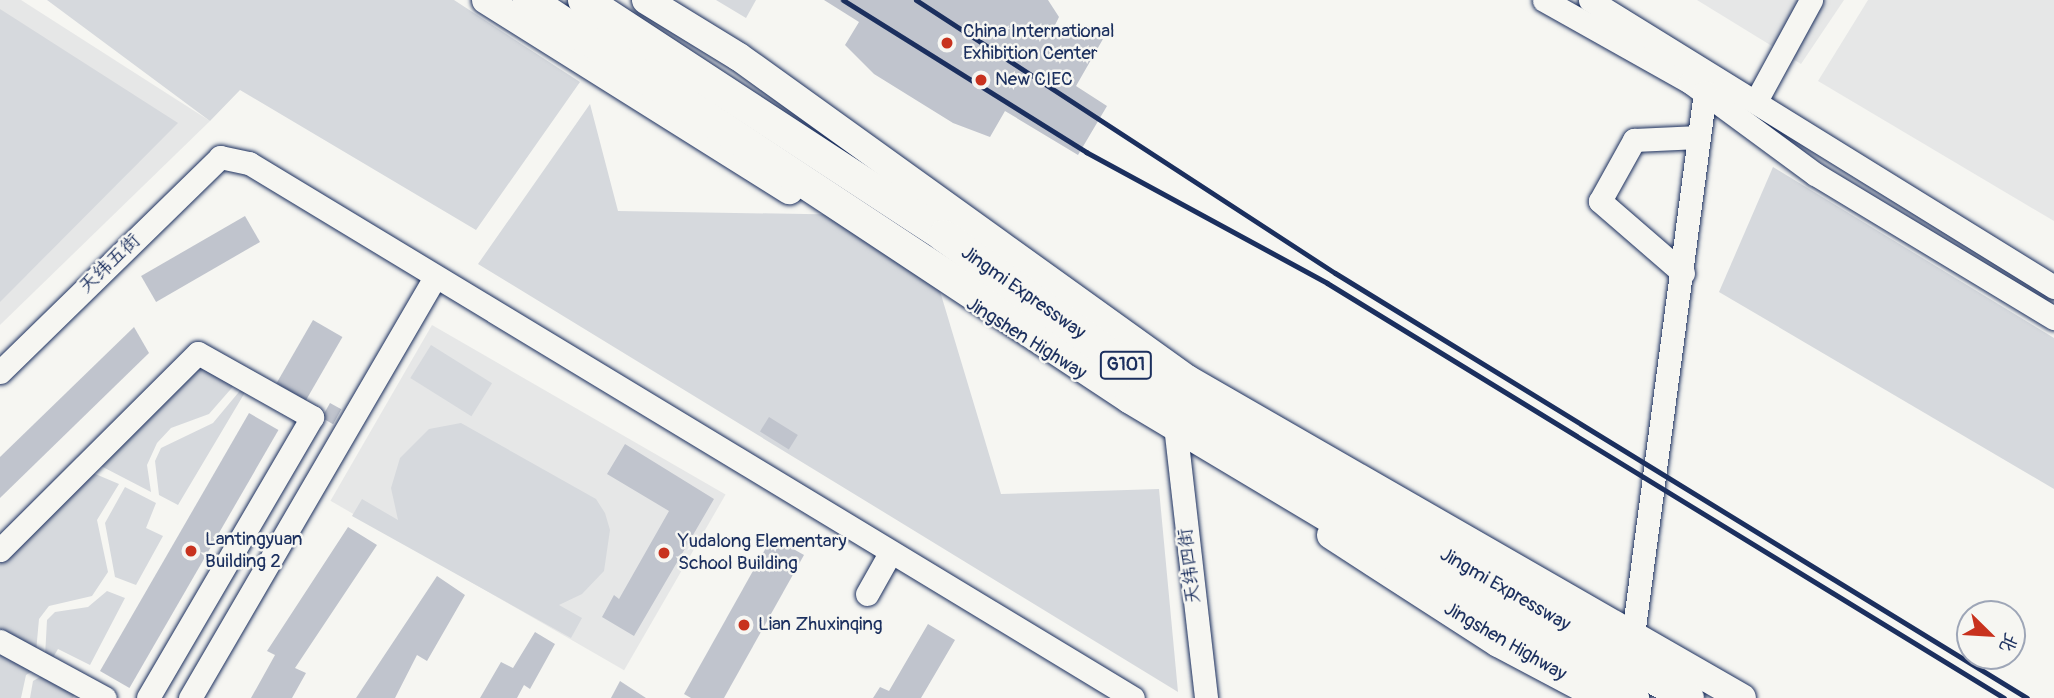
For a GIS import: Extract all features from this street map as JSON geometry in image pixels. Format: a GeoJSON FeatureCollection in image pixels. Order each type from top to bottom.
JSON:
{"type":"FeatureCollection","features":[{"type":"Feature","properties":{"kind":"highway","name":"Jingmi Expressway"},"geometry":{"type":"LineString","coordinates":[[529,0],[1132,398],[1617,695]]}},
{"type":"Feature","properties":{"kind":"highway","name":"Jingmi Expressway"},"geometry":{"type":"LineString","coordinates":[[584,0],[944,236],[1143,378],[1688,698]]}},
{"type":"Feature","properties":{"kind":"main road","name":"Jingshen Highway"},"geometry":{"type":"LineString","coordinates":[[486,0],[1176,434],[1498,642],[1617,695]]}},
{"type":"Feature","properties":{"kind":"main road","name":"G101"},"geometry":{"type":"LineString","coordinates":[[646,0],[739,57],[1187,379],[1742,698]]}},
{"type":"Feature","properties":{"kind":"street"},"geometry":{"type":"LineString","coordinates":[[1544,0],[1705,92],[1815,174],[2054,318]]}},
{"type":"Feature","properties":{"kind":"street"},"geometry":{"type":"LineString","coordinates":[[1591,0],[2054,287]]}},
{"type":"Feature","properties":{"kind":"street"},"geometry":{"type":"LineString","coordinates":[[1756,101],[1811,0]]}},
{"type":"Feature","properties":{"kind":"street"},"geometry":{"type":"LineString","coordinates":[[1633,635],[1705,92]]}},
{"type":"Feature","properties":{"kind":"street"},"geometry":{"type":"LineString","coordinates":[[1683,273],[1600,201],[1634,140],[1699,137]]}},
{"type":"Feature","properties":{"kind":"street","name":"天纬五街"},"geometry":{"type":"LineString","coordinates":[[0,372],[220,157],[249,163],[434,278]]}},
{"type":"Feature","properties":{"kind":"street"},"geometry":{"type":"LineString","coordinates":[[190,698],[336,432],[434,278],[1133,698]]}},
{"type":"Feature","properties":{"kind":"street"},"geometry":{"type":"LineString","coordinates":[[0,550],[198,353],[312,417],[148,698]]}},
{"type":"Feature","properties":{"kind":"street","name":"天纬四街"},"geometry":{"type":"LineString","coordinates":[[1176,434],[1206,698]]}},
{"type":"Feature","properties":{"kind":"street"},"geometry":{"type":"LineString","coordinates":[[867,594],[890,553]]}},
{"type":"Feature","properties":{"kind":"street"},"geometry":{"type":"LineString","coordinates":[[0,640],[105,698]]}},
{"type":"Feature","properties":{"kind":"shaded area"},"geometry":{"type":"Polygon","coordinates":[[[0,0],[21,0],[210,121],[0,325],[0,0]]]}},
{"type":"Feature","properties":{"kind":"shaded area"},"geometry":{"type":"Polygon","coordinates":[[[47,0],[454,0],[580,82],[476,230],[240,90],[210,121],[47,0]]]}},
{"type":"Feature","properties":{"kind":"shaded area"},"geometry":{"type":"Polygon","coordinates":[[[716,0],[756,0],[746,18],[716,0]]]}},
{"type":"Feature","properties":{"kind":"shaded area"},"geometry":{"type":"Polygon","coordinates":[[[1697,0],[1844,0],[1801,64],[1697,0]]]}},
{"type":"Feature","properties":{"kind":"shaded area"},"geometry":{"type":"Polygon","coordinates":[[[1868,0],[2054,0],[2054,221],[1818,81],[1868,0]]]}},
{"type":"Feature","properties":{"kind":"shaded area"},"geometry":{"type":"Polygon","coordinates":[[[0,9],[178,123],[0,302],[0,9]]]}},
{"type":"Feature","properties":{"kind":"shaded area"},"geometry":{"type":"Polygon","coordinates":[[[590,104],[618,211],[862,215],[930,258],[1001,494],[1159,489],[1178,692],[478,264],[590,104]]]}},
{"type":"Feature","properties":{"kind":"shaded area"},"geometry":{"type":"Polygon","coordinates":[[[1773,167],[2054,338],[2054,489],[1719,292],[1773,167]]]}},
{"type":"Feature","properties":{"kind":"shaded area"},"geometry":{"type":"Polygon","coordinates":[[[432,325],[726,494],[624,670],[330,501],[432,325]]]}},
{"type":"Feature","properties":{"kind":"shaded area"},"geometry":{"type":"Polygon","coordinates":[[[431,345],[492,383],[471,416],[410,378],[431,345]]]}},
{"type":"Feature","properties":{"kind":"shaded area"},"geometry":{"type":"Polygon","coordinates":[[[206,364],[237,382],[209,414],[171,428],[157,443],[147,465],[151,492],[99,465],[185,375],[206,364]]]}},
{"type":"Feature","properties":{"kind":"shaded area"},"geometry":{"type":"Polygon","coordinates":[[[243,387],[247,389],[178,505],[159,495],[155,461],[161,448],[213,423],[243,387]]]}},
{"type":"Feature","properties":{"kind":"shaded area"},"geometry":{"type":"Polygon","coordinates":[[[461,423],[596,499],[605,513],[610,530],[604,571],[582,594],[559,605],[582,618],[571,638],[352,516],[362,499],[398,520],[391,488],[400,458],[429,429],[461,423]]]}},
{"type":"Feature","properties":{"kind":"shaded area"},"geometry":{"type":"Polygon","coordinates":[[[93,473],[119,484],[97,520],[108,572],[92,596],[49,606],[39,619],[36,652],[0,633],[0,564],[93,473]]]}},
{"type":"Feature","properties":{"kind":"shaded area"},"geometry":{"type":"Polygon","coordinates":[[[125,487],[156,503],[146,528],[163,536],[136,585],[115,577],[105,523],[125,487]]]}},
{"type":"Feature","properties":{"kind":"shaded area"},"geometry":{"type":"Polygon","coordinates":[[[107,591],[125,598],[90,665],[58,649],[51,661],[45,657],[47,620],[55,612],[88,607],[107,591]]]}},
{"type":"Feature","properties":{"kind":"shaded area"},"geometry":{"type":"Polygon","coordinates":[[[0,646],[39,667],[26,675],[21,698],[0,698],[0,646]]]}},
{"type":"Feature","properties":{"kind":"shaded area"},"geometry":{"type":"Polygon","coordinates":[[[47,673],[77,691],[73,698],[30,698],[33,681],[47,673]]]}},
{"type":"Feature","properties":{"kind":"building","name":"New CIEC"},"geometry":{"type":"Polygon","coordinates":[[[824,0],[1048,0],[1059,17],[1054,27],[1103,39],[1076,86],[1107,106],[1078,155],[1005,111],[990,137],[953,123],[874,74],[845,45],[859,22],[824,0]]]}},
{"type":"Feature","properties":{"kind":"building"},"geometry":{"type":"Polygon","coordinates":[[[245,216],[260,242],[156,302],[141,276],[245,216]]]}},
{"type":"Feature","properties":{"kind":"building"},"geometry":{"type":"Polygon","coordinates":[[[313,320],[342,337],[306,400],[276,383],[313,320]]]}},
{"type":"Feature","properties":{"kind":"building"},"geometry":{"type":"Polygon","coordinates":[[[134,327],[149,353],[0,498],[0,457],[134,327]]]}},
{"type":"Feature","properties":{"kind":"building"},"geometry":{"type":"Polygon","coordinates":[[[330,403],[341,409],[333,424],[322,418],[330,403]]]}},
{"type":"Feature","properties":{"kind":"building","name":"Lantingyuan Building 2"},"geometry":{"type":"Polygon","coordinates":[[[249,413],[278,430],[129,688],[100,671],[249,413]]]}},
{"type":"Feature","properties":{"kind":"building"},"geometry":{"type":"Polygon","coordinates":[[[769,417],[798,435],[789,449],[760,431],[769,417]]]}},
{"type":"Feature","properties":{"kind":"building","name":"Yudalong Elementary School Building"},"geometry":{"type":"Polygon","coordinates":[[[625,444],[714,499],[634,636],[602,617],[614,595],[619,599],[669,511],[607,474],[625,444]]]}},
{"type":"Feature","properties":{"kind":"building"},"geometry":{"type":"Polygon","coordinates":[[[348,527],[377,545],[295,668],[306,673],[292,698],[251,698],[275,655],[267,651],[348,527]]]}},
{"type":"Feature","properties":{"kind":"building","name":"Lian Zhuxinqing"},"geometry":{"type":"Polygon","coordinates":[[[772,537],[804,555],[724,698],[691,698],[684,694],[772,537]]]}},
{"type":"Feature","properties":{"kind":"building"},"geometry":{"type":"Polygon","coordinates":[[[437,576],[465,595],[427,661],[417,655],[395,698],[356,698],[437,576]]]}},
{"type":"Feature","properties":{"kind":"building"},"geometry":{"type":"Polygon","coordinates":[[[928,624],[955,640],[921,698],[873,698],[880,687],[889,691],[928,624]]]}},
{"type":"Feature","properties":{"kind":"building"},"geometry":{"type":"Polygon","coordinates":[[[535,632],[555,644],[530,689],[524,685],[517,698],[480,698],[501,662],[513,668],[535,632]]]}},
{"type":"Feature","properties":{"kind":"building"},"geometry":{"type":"Polygon","coordinates":[[[620,681],[646,698],[611,698],[620,681]]]}},
{"type":"Feature","properties":{"kind":"railway"},"geometry":{"type":"LineString","coordinates":[[843,0],[1086,152],[1327,283],[2004,698]]}},
{"type":"Feature","properties":{"kind":"railway"},"geometry":{"type":"LineString","coordinates":[[916,0],[1335,273],[2027,698]]}},
{"type":"Feature","properties":{"kind":"place","name":"China International Exhibition Center"},"geometry":{"type":"Point","coordinates":[947,43]}},
{"type":"Feature","properties":{"kind":"place","name":"New CIEC"},"geometry":{"type":"Point","coordinates":[981,80]}},
{"type":"Feature","properties":{"kind":"place","name":"Lantingyuan Building 2"},"geometry":{"type":"Point","coordinates":[191,551]}},
{"type":"Feature","properties":{"kind":"place","name":"Yudalong Elementary School Building"},"geometry":{"type":"Point","coordinates":[664,553]}},
{"type":"Feature","properties":{"kind":"place","name":"Lian Zhuxinqing"},"geometry":{"type":"Point","coordinates":[744,625]}}]}
